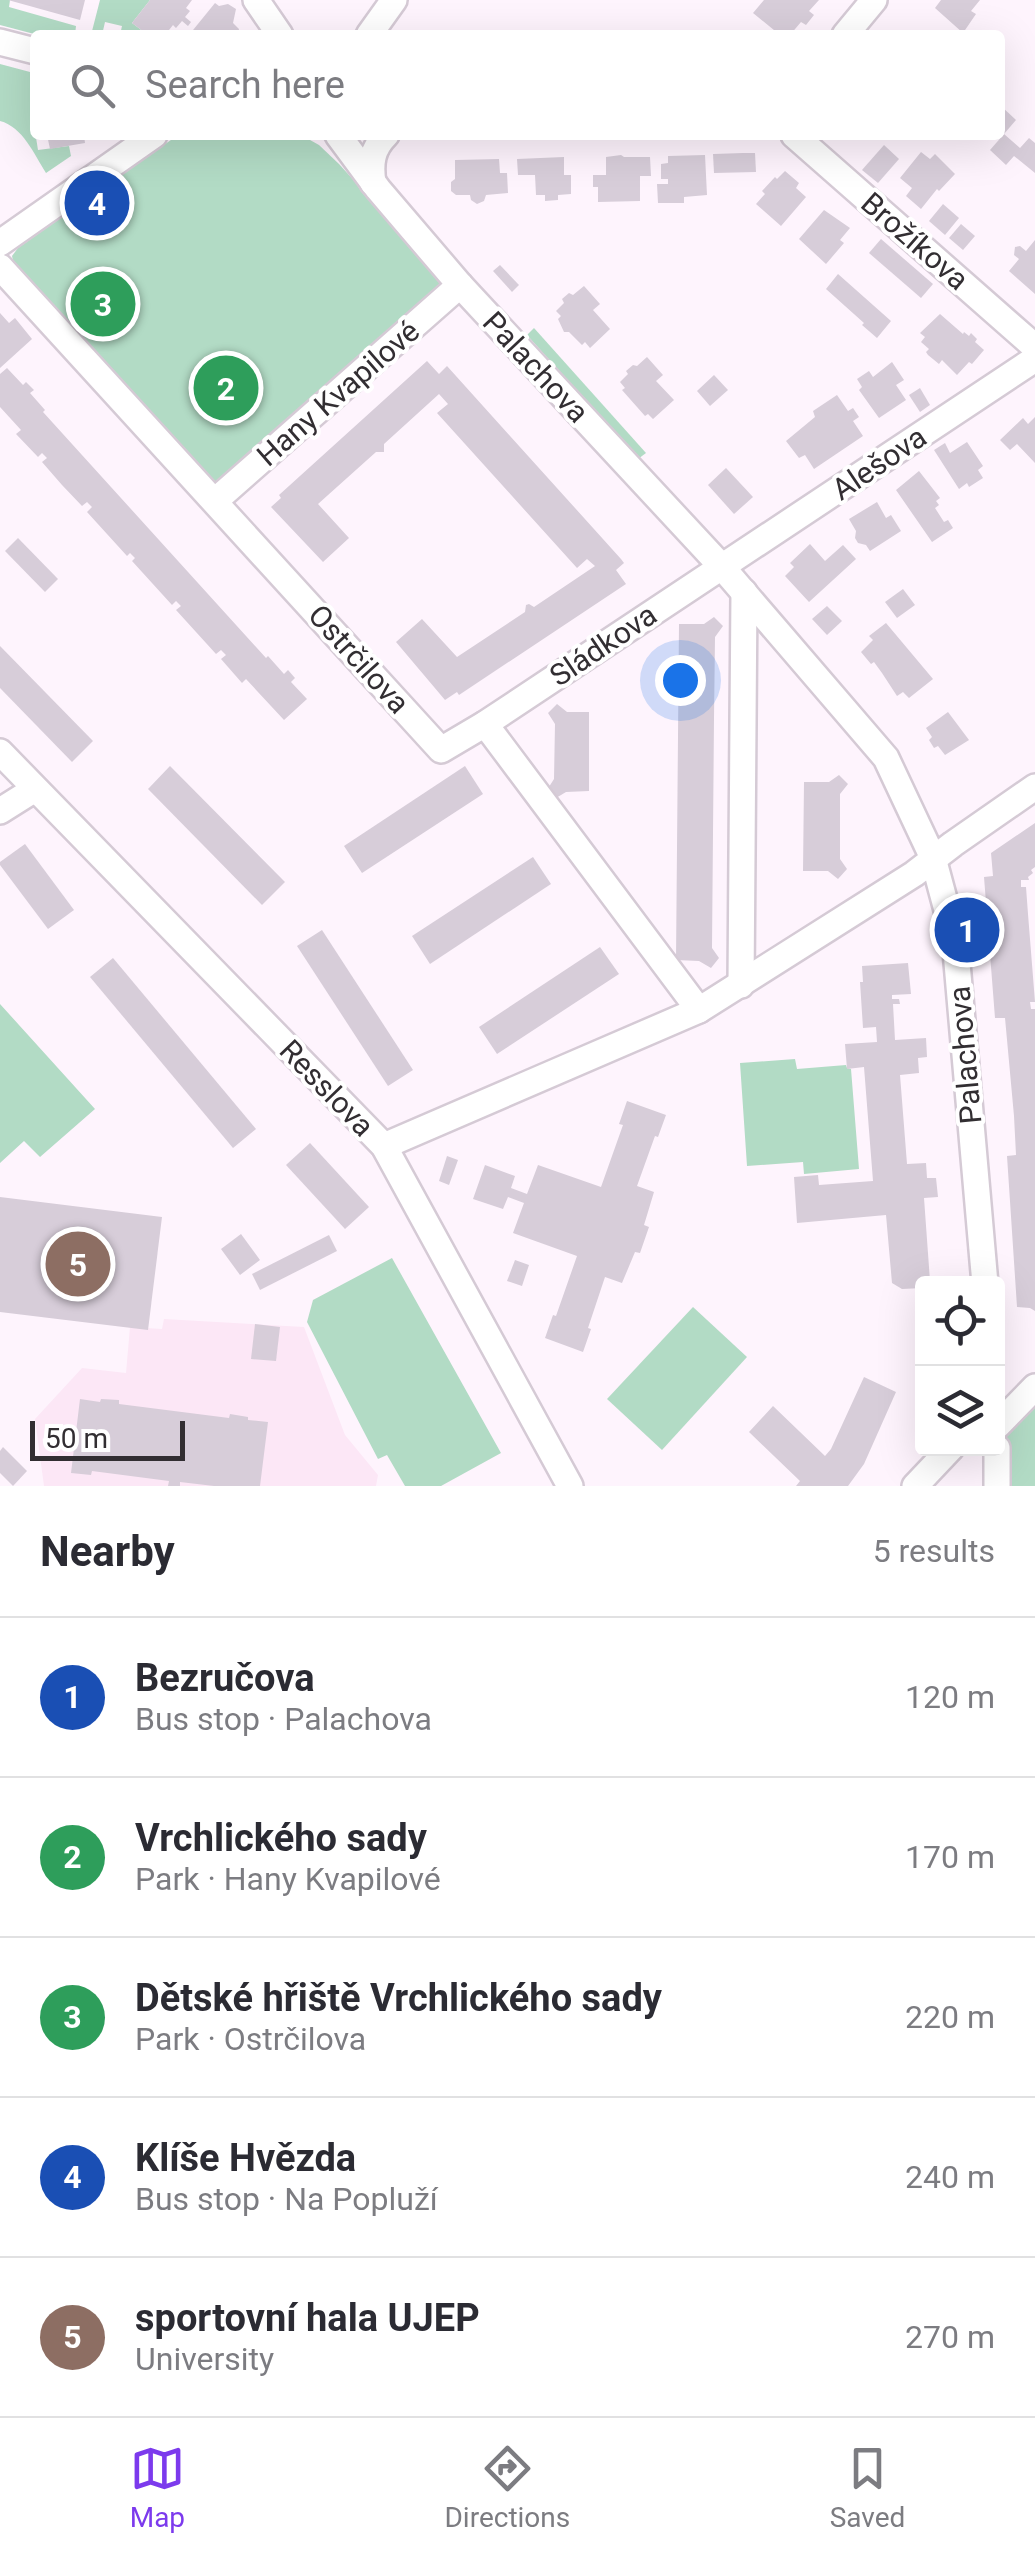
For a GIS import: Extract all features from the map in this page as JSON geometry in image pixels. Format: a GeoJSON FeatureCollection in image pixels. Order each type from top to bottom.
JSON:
{"type":"FeatureCollection","features":[{"type":"Feature","properties":{"kind":"street"},"geometry":{"type":"LineString","coordinates":[[256,0],[277,30]]}},
{"type":"Feature","properties":{"kind":"street"},"geometry":{"type":"LineString","coordinates":[[373,30],[394,0]]}},
{"type":"Feature","properties":{"kind":"street"},"geometry":{"type":"LineString","coordinates":[[849,30],[874,0]]}},
{"type":"Feature","properties":{"kind":"street"},"geometry":{"type":"LineString","coordinates":[[0,42],[30,50]]}},
{"type":"Feature","properties":{"kind":"street"},"geometry":{"type":"LineString","coordinates":[[0,243],[147,140]]}},
{"type":"Feature","properties":{"kind":"street","name":"Palachova"},"geometry":{"type":"LineString","coordinates":[[342,140],[460,286],[722,567],[886,758],[933,858],[956,940],[984,1276]]}},
{"type":"Feature","properties":{"kind":"street"},"geometry":{"type":"LineString","coordinates":[[373,183],[370,164],[381,140]]}},
{"type":"Feature","properties":{"kind":"street","name":"Brožíkova"},"geometry":{"type":"LineString","coordinates":[[800,140],[1035,347]]}},
{"type":"Feature","properties":{"kind":"street","name":"Ostrčilova"},"geometry":{"type":"LineString","coordinates":[[0,267],[442,750],[485,724]]}},
{"type":"Feature","properties":{"kind":"street","name":"Hany Kvapilové"},"geometry":{"type":"LineString","coordinates":[[216,501],[460,286]]}},
{"type":"Feature","properties":{"kind":"street","name":"Alešova"},"geometry":{"type":"LineString","coordinates":[[722,567],[1035,359]]}},
{"type":"Feature","properties":{"kind":"street","name":"Sládkova"},"geometry":{"type":"LineString","coordinates":[[485,724],[722,567]]}},
{"type":"Feature","properties":{"kind":"street"},"geometry":{"type":"LineString","coordinates":[[740,984],[744,592]]}},
{"type":"Feature","properties":{"kind":"street"},"geometry":{"type":"LineString","coordinates":[[485,724],[699,1010]]}},
{"type":"Feature","properties":{"kind":"street","name":"Resslova"},"geometry":{"type":"LineString","coordinates":[[0,752],[384,1146],[570,1486]]}},
{"type":"Feature","properties":{"kind":"street"},"geometry":{"type":"LineString","coordinates":[[384,1146],[699,1010],[914,874],[1035,787]]}},
{"type":"Feature","properties":{"kind":"street"},"geometry":{"type":"LineString","coordinates":[[0,811],[35,789]]}},
{"type":"Feature","properties":{"kind":"street"},"geometry":{"type":"LineString","coordinates":[[1005,1418],[1035,1387]]}},
{"type":"Feature","properties":{"kind":"street"},"geometry":{"type":"LineString","coordinates":[[915,1486],[943,1456]]}},
{"type":"Feature","properties":{"kind":"street"},"geometry":{"type":"LineString","coordinates":[[996,1486],[997,1456]]}},
{"type":"Feature","properties":{"kind":"shaded area"},"geometry":{"type":"Polygon","coordinates":[[[164,1319],[304,1327],[345,1435],[378,1475],[376,1486],[44,1486],[35,1419],[82,1368],[126,1373],[130,1327],[162,1329],[164,1319]]]}},
{"type":"Feature","properties":{"kind":"green space"},"geometry":{"type":"Polygon","coordinates":[[[0,0],[10,0],[9,7],[76,26],[76,30],[30,33],[0,25],[0,0]]]}},
{"type":"Feature","properties":{"kind":"green space"},"geometry":{"type":"Polygon","coordinates":[[[100,0],[150,0],[132,23],[141,30],[121,30],[122,26],[105,22],[103,30],[92,30],[100,0]]]}},
{"type":"Feature","properties":{"kind":"green space"},"geometry":{"type":"Polygon","coordinates":[[[0,64],[30,72],[30,140],[36,140],[38,150],[69,146],[71,156],[46,173],[21,135],[0,121],[0,64]]]}},
{"type":"Feature","properties":{"kind":"green space"},"geometry":{"type":"Polygon","coordinates":[[[171,140],[310,140],[339,164],[436,271],[440,281],[436,295],[214,486],[15,269],[12,256],[171,140]]]}},
{"type":"Feature","properties":{"kind":"green space"},"geometry":{"type":"Polygon","coordinates":[[[534,328],[646,453],[638,459],[527,335],[534,328]]]}},
{"type":"Feature","properties":{"kind":"green space"},"geometry":{"type":"Polygon","coordinates":[[[0,1004],[95,1109],[40,1157],[24,1141],[0,1163],[0,1004]]]}},
{"type":"Feature","properties":{"kind":"green space"},"geometry":{"type":"Polygon","coordinates":[[[795,1059],[797,1069],[846,1065],[851,1069],[859,1169],[804,1174],[803,1162],[747,1166],[740,1063],[795,1059]]]}},
{"type":"Feature","properties":{"kind":"green space"},"geometry":{"type":"Polygon","coordinates":[[[392,1258],[501,1453],[441,1486],[405,1486],[387,1455],[378,1459],[307,1322],[313,1300],[392,1258]]]}},
{"type":"Feature","properties":{"kind":"green space"},"geometry":{"type":"Polygon","coordinates":[[[693,1307],[747,1357],[662,1450],[607,1399],[693,1307]]]}},
{"type":"Feature","properties":{"kind":"green space"},"geometry":{"type":"Polygon","coordinates":[[[1035,1387],[1035,1486],[997,1486],[997,1456],[1005,1456],[1005,1418],[1035,1387]]]}},
{"type":"Feature","properties":{"kind":"building"},"geometry":{"type":"Polygon","coordinates":[[[8,0],[85,0],[80,20],[8,0]]]}},
{"type":"Feature","properties":{"kind":"building"},"geometry":{"type":"Polygon","coordinates":[[[150,0],[192,0],[186,8],[190,11],[185,17],[191,22],[188,26],[182,21],[169,30],[141,30],[132,23],[150,0]]]}},
{"type":"Feature","properties":{"kind":"building"},"geometry":{"type":"Polygon","coordinates":[[[764,0],[819,0],[809,11],[814,15],[806,25],[801,22],[794,30],[774,30],[753,13],[764,0]]]}},
{"type":"Feature","properties":{"kind":"building"},"geometry":{"type":"Polygon","coordinates":[[[941,0],[980,0],[971,11],[976,14],[965,30],[960,30],[935,8],[941,0]]]}},
{"type":"Feature","properties":{"kind":"building"},"geometry":{"type":"Polygon","coordinates":[[[215,3],[236,9],[233,23],[239,30],[193,30],[215,3]]]}},
{"type":"Feature","properties":{"kind":"building"},"geometry":{"type":"Polygon","coordinates":[[[1005,110],[1016,120],[1005,133],[1005,110]]]}},
{"type":"Feature","properties":{"kind":"building"},"geometry":{"type":"Polygon","coordinates":[[[1005,135],[1020,148],[1029,138],[1035,143],[1035,173],[1014,156],[1006,165],[990,150],[999,140],[1005,140],[1005,135]]]}},
{"type":"Feature","properties":{"kind":"building"},"geometry":{"type":"Polygon","coordinates":[[[48,140],[85,140],[85,143],[50,149],[48,140]]]}},
{"type":"Feature","properties":{"kind":"building"},"geometry":{"type":"Polygon","coordinates":[[[884,145],[899,159],[878,183],[862,170],[884,145]]]}},
{"type":"Feature","properties":{"kind":"building"},"geometry":{"type":"Polygon","coordinates":[[[921,152],[930,159],[935,154],[955,174],[921,209],[906,196],[912,188],[900,178],[921,152]]]}},
{"type":"Feature","properties":{"kind":"building"},"geometry":{"type":"Polygon","coordinates":[[[755,153],[756,172],[714,173],[713,154],[755,153]]]}},
{"type":"Feature","properties":{"kind":"building"},"geometry":{"type":"Polygon","coordinates":[[[705,155],[707,195],[684,197],[684,203],[658,203],[657,184],[668,184],[668,179],[661,179],[661,164],[668,163],[668,156],[705,155]]]}},
{"type":"Feature","properties":{"kind":"building"},"geometry":{"type":"Polygon","coordinates":[[[564,157],[564,175],[571,175],[571,194],[558,195],[558,200],[545,201],[545,195],[536,195],[535,175],[518,175],[517,159],[564,157]]]}},
{"type":"Feature","properties":{"kind":"building"},"geometry":{"type":"Polygon","coordinates":[[[606,157],[650,157],[651,176],[640,176],[640,201],[598,202],[593,175],[606,175],[606,157]]]}},
{"type":"Feature","properties":{"kind":"building"},"geometry":{"type":"Polygon","coordinates":[[[499,159],[500,173],[507,173],[508,193],[486,195],[477,204],[470,195],[451,191],[455,160],[499,159]]]}},
{"type":"Feature","properties":{"kind":"building"},"geometry":{"type":"Polygon","coordinates":[[[785,171],[799,183],[796,188],[806,197],[781,226],[756,204],[765,194],[762,191],[785,171]]]}},
{"type":"Feature","properties":{"kind":"building"},"geometry":{"type":"Polygon","coordinates":[[[943,204],[959,218],[945,235],[929,221],[943,204]]]}},
{"type":"Feature","properties":{"kind":"building"},"geometry":{"type":"Polygon","coordinates":[[[824,210],[850,228],[840,240],[844,243],[826,264],[799,239],[824,210]]]}},
{"type":"Feature","properties":{"kind":"building"},"geometry":{"type":"Polygon","coordinates":[[[961,224],[975,236],[963,250],[949,238],[961,224]]]}},
{"type":"Feature","properties":{"kind":"building"},"geometry":{"type":"Polygon","coordinates":[[[881,239],[933,284],[921,298],[869,253],[881,239]]]}},
{"type":"Feature","properties":{"kind":"building"},"geometry":{"type":"Polygon","coordinates":[[[1035,240],[1035,294],[1009,271],[1019,259],[1014,255],[1015,247],[1026,251],[1035,240]]]}},
{"type":"Feature","properties":{"kind":"building"},"geometry":{"type":"Polygon","coordinates":[[[500,265],[519,285],[512,292],[493,271],[500,265]]]}},
{"type":"Feature","properties":{"kind":"building"},"geometry":{"type":"Polygon","coordinates":[[[838,274],[891,321],[877,338],[826,289],[838,274]]]}},
{"type":"Feature","properties":{"kind":"building"},"geometry":{"type":"Polygon","coordinates":[[[584,286],[600,304],[593,310],[610,329],[590,348],[564,332],[556,311],[564,303],[562,299],[584,286]]]}},
{"type":"Feature","properties":{"kind":"building"},"geometry":{"type":"Polygon","coordinates":[[[0,313],[9,323],[15,318],[32,339],[0,368],[0,313]]]}},
{"type":"Feature","properties":{"kind":"building"},"geometry":{"type":"Polygon","coordinates":[[[940,314],[963,334],[971,333],[984,350],[957,375],[942,360],[939,364],[928,355],[929,349],[921,342],[925,337],[920,333],[940,314]]]}},
{"type":"Feature","properties":{"kind":"building"},"geometry":{"type":"Polygon","coordinates":[[[647,357],[663,375],[656,381],[674,400],[653,419],[645,416],[622,390],[625,388],[620,382],[628,374],[626,371],[647,357]]]}},
{"type":"Feature","properties":{"kind":"building"},"geometry":{"type":"Polygon","coordinates":[[[427,361],[439,374],[447,366],[621,559],[624,563],[616,570],[626,584],[459,695],[457,692],[445,700],[396,642],[422,619],[457,657],[525,612],[526,605],[534,607],[595,566],[587,559],[577,568],[437,413],[448,404],[439,394],[384,444],[384,452],[376,452],[318,504],[349,538],[323,562],[271,507],[281,498],[279,495],[427,361]]]}},
{"type":"Feature","properties":{"kind":"building"},"geometry":{"type":"Polygon","coordinates":[[[892,362],[904,380],[896,385],[906,400],[879,418],[859,390],[862,387],[857,379],[869,371],[873,377],[892,362]]]}},
{"type":"Feature","properties":{"kind":"building"},"geometry":{"type":"Polygon","coordinates":[[[7,368],[23,385],[26,382],[34,390],[30,393],[43,412],[266,658],[295,678],[291,682],[307,699],[284,720],[246,679],[242,683],[221,659],[226,655],[221,650],[216,654],[176,610],[181,606],[176,601],[172,605],[132,561],[135,558],[130,553],[127,556],[87,512],[92,507],[87,502],[82,506],[62,485],[42,462],[47,458],[42,453],[38,457],[16,434],[21,430],[0,407],[0,374],[7,368]]]}},
{"type":"Feature","properties":{"kind":"building"},"geometry":{"type":"Polygon","coordinates":[[[714,375],[728,390],[710,406],[697,391],[714,375]]]}},
{"type":"Feature","properties":{"kind":"building"},"geometry":{"type":"Polygon","coordinates":[[[920,388],[930,405],[920,412],[909,395],[920,388]]]}},
{"type":"Feature","properties":{"kind":"building"},"geometry":{"type":"Polygon","coordinates":[[[837,395],[848,411],[853,408],[859,417],[853,421],[863,436],[814,469],[805,455],[799,458],[786,441],[815,417],[813,411],[837,395]]]}},
{"type":"Feature","properties":{"kind":"building"},"geometry":{"type":"Polygon","coordinates":[[[1035,417],[1035,463],[1017,444],[1010,450],[1000,440],[1023,418],[1028,424],[1035,417]]]}},
{"type":"Feature","properties":{"kind":"building"},"geometry":{"type":"Polygon","coordinates":[[[967,442],[983,466],[978,470],[983,478],[959,489],[934,450],[945,443],[950,453],[967,442]]]}},
{"type":"Feature","properties":{"kind":"building"},"geometry":{"type":"Polygon","coordinates":[[[726,468],[753,497],[734,514],[708,485],[726,468]]]}},
{"type":"Feature","properties":{"kind":"building"},"geometry":{"type":"Polygon","coordinates":[[[919,471],[940,498],[935,508],[953,528],[932,542],[896,490],[919,471]]]}},
{"type":"Feature","properties":{"kind":"building"},"geometry":{"type":"Polygon","coordinates":[[[877,502],[886,518],[891,515],[901,531],[870,551],[858,543],[849,519],[877,502]]]}},
{"type":"Feature","properties":{"kind":"building"},"geometry":{"type":"Polygon","coordinates":[[[18,538],[58,579],[45,592],[5,551],[18,538]]]}},
{"type":"Feature","properties":{"kind":"building"},"geometry":{"type":"Polygon","coordinates":[[[810,544],[825,561],[843,545],[856,559],[809,602],[785,576],[794,567],[790,563],[810,544]]]}},
{"type":"Feature","properties":{"kind":"building"},"geometry":{"type":"Polygon","coordinates":[[[903,589],[915,605],[897,618],[885,602],[903,589]]]}},
{"type":"Feature","properties":{"kind":"building"},"geometry":{"type":"Polygon","coordinates":[[[827,606],[842,621],[827,635],[812,619],[827,606]]]}},
{"type":"Feature","properties":{"kind":"building"},"geometry":{"type":"Polygon","coordinates":[[[714,617],[723,626],[715,637],[714,718],[712,948],[719,958],[711,968],[699,961],[676,960],[679,624],[704,624],[714,617]]]}},
{"type":"Feature","properties":{"kind":"building"},"geometry":{"type":"Polygon","coordinates":[[[886,623],[933,679],[909,698],[903,692],[897,696],[874,662],[871,664],[861,652],[873,640],[869,636],[886,623]]]}},
{"type":"Feature","properties":{"kind":"building"},"geometry":{"type":"Polygon","coordinates":[[[0,646],[93,741],[72,762],[0,688],[0,646]]]}},
{"type":"Feature","properties":{"kind":"building"},"geometry":{"type":"Polygon","coordinates":[[[557,704],[567,712],[589,712],[589,791],[566,792],[556,798],[547,790],[554,779],[555,724],[548,713],[557,704]]]}},
{"type":"Feature","properties":{"kind":"building"},"geometry":{"type":"Polygon","coordinates":[[[948,712],[969,740],[945,755],[938,746],[934,748],[926,728],[948,712]]]}},
{"type":"Feature","properties":{"kind":"building"},"geometry":{"type":"Polygon","coordinates":[[[170,766],[285,882],[262,905],[148,789],[170,766]]]}},
{"type":"Feature","properties":{"kind":"building"},"geometry":{"type":"Polygon","coordinates":[[[465,766],[483,794],[362,873],[344,846],[465,766]]]}},
{"type":"Feature","properties":{"kind":"building"},"geometry":{"type":"Polygon","coordinates":[[[839,775],[848,784],[840,794],[840,859],[847,869],[838,879],[828,871],[803,871],[804,782],[829,782],[839,775]]]}},
{"type":"Feature","properties":{"kind":"building"},"geometry":{"type":"Polygon","coordinates":[[[1035,823],[1035,867],[1029,880],[1021,880],[1021,887],[1026,887],[1035,1002],[1030,1002],[1031,1009],[1035,1009],[1035,1311],[1017,1307],[1007,1156],[1016,1155],[1014,1116],[1005,1018],[995,1018],[984,877],[993,876],[991,853],[1035,823]]]}},
{"type":"Feature","properties":{"kind":"building"},"geometry":{"type":"Polygon","coordinates":[[[25,844],[74,910],[48,929],[0,865],[25,844]]]}},
{"type":"Feature","properties":{"kind":"building"},"geometry":{"type":"Polygon","coordinates":[[[533,857],[551,884],[430,964],[412,936],[533,857]]]}},
{"type":"Feature","properties":{"kind":"building"},"geometry":{"type":"Polygon","coordinates":[[[322,930],[413,1070],[388,1086],[297,946],[322,930]]]}},
{"type":"Feature","properties":{"kind":"building"},"geometry":{"type":"Polygon","coordinates":[[[600,947],[619,974],[497,1054],[479,1027],[600,947]]]}},
{"type":"Feature","properties":{"kind":"building"},"geometry":{"type":"Polygon","coordinates":[[[113,958],[256,1129],[233,1148],[90,977],[113,958]]]}},
{"type":"Feature","properties":{"kind":"building"},"geometry":{"type":"Polygon","coordinates":[[[908,963],[911,994],[892,995],[900,1004],[893,1004],[895,1040],[926,1038],[927,1057],[918,1058],[919,1073],[900,1075],[907,1164],[926,1163],[927,1178],[936,1178],[938,1197],[924,1198],[930,1276],[915,1276],[915,1288],[902,1289],[892,1283],[886,1215],[797,1223],[794,1177],[818,1175],[819,1185],[873,1181],[864,1067],[847,1069],[845,1044],[877,1042],[876,1027],[863,1028],[862,966],[908,963]]]}},
{"type":"Feature","properties":{"kind":"building"},"geometry":{"type":"Polygon","coordinates":[[[627,1101],[666,1115],[637,1186],[654,1192],[644,1225],[649,1227],[640,1253],[635,1252],[622,1283],[605,1277],[583,1352],[545,1338],[577,1256],[513,1233],[524,1203],[508,1197],[503,1209],[473,1199],[485,1165],[515,1176],[511,1188],[527,1194],[538,1165],[601,1187],[623,1125],[619,1124],[627,1101]]]}},
{"type":"Feature","properties":{"kind":"building"},"geometry":{"type":"Polygon","coordinates":[[[310,1143],[369,1207],[345,1229],[286,1165],[310,1143]]]}},
{"type":"Feature","properties":{"kind":"building"},"geometry":{"type":"Polygon","coordinates":[[[447,1156],[458,1160],[449,1185],[439,1181],[447,1156]]]}},
{"type":"Feature","properties":{"kind":"building"},"geometry":{"type":"Polygon","coordinates":[[[0,1197],[162,1217],[148,1330],[0,1312],[0,1197]]]}},
{"type":"Feature","properties":{"kind":"building"},"geometry":{"type":"Polygon","coordinates":[[[241,1234],[260,1260],[240,1275],[221,1249],[241,1234]]]}},
{"type":"Feature","properties":{"kind":"building"},"geometry":{"type":"Polygon","coordinates":[[[329,1235],[337,1251],[260,1290],[252,1274],[329,1235]]]}},
{"type":"Feature","properties":{"kind":"building"},"geometry":{"type":"Polygon","coordinates":[[[515,1260],[529,1265],[522,1286],[507,1281],[515,1260]]]}},
{"type":"Feature","properties":{"kind":"building"},"geometry":{"type":"Polygon","coordinates":[[[255,1324],[280,1327],[276,1361],[251,1359],[255,1324]]]}},
{"type":"Feature","properties":{"kind":"building"},"geometry":{"type":"Polygon","coordinates":[[[864,1377],[896,1392],[864,1464],[848,1486],[796,1486],[800,1481],[749,1432],[773,1406],[825,1456],[864,1377]]]}},
{"type":"Feature","properties":{"kind":"building"},"geometry":{"type":"Polygon","coordinates":[[[80,1399],[119,1400],[119,1404],[229,1418],[230,1414],[268,1422],[260,1486],[180,1482],[180,1486],[168,1486],[169,1481],[92,1471],[91,1475],[71,1473],[80,1399]]]}},
{"type":"Feature","properties":{"kind":"building"},"geometry":{"type":"Polygon","coordinates":[[[3,1447],[27,1471],[13,1486],[0,1473],[3,1447]]]}},
{"type":"Feature","properties":{"kind":"place","name":"Klíše Hvězda"},"geometry":{"type":"Point","coordinates":[97,203]}},
{"type":"Feature","properties":{"kind":"place","name":"Dětské hřiště Vrchlického sady"},"geometry":{"type":"Point","coordinates":[103,304]}},
{"type":"Feature","properties":{"kind":"place","name":"Vrchlického sady"},"geometry":{"type":"Point","coordinates":[226,388]}},
{"type":"Feature","properties":{"kind":"place","name":"Bezručova"},"geometry":{"type":"Point","coordinates":[967,930]}},
{"type":"Feature","properties":{"kind":"place","name":"sportovní hala UJEP"},"geometry":{"type":"Point","coordinates":[78,1264]}}]}
